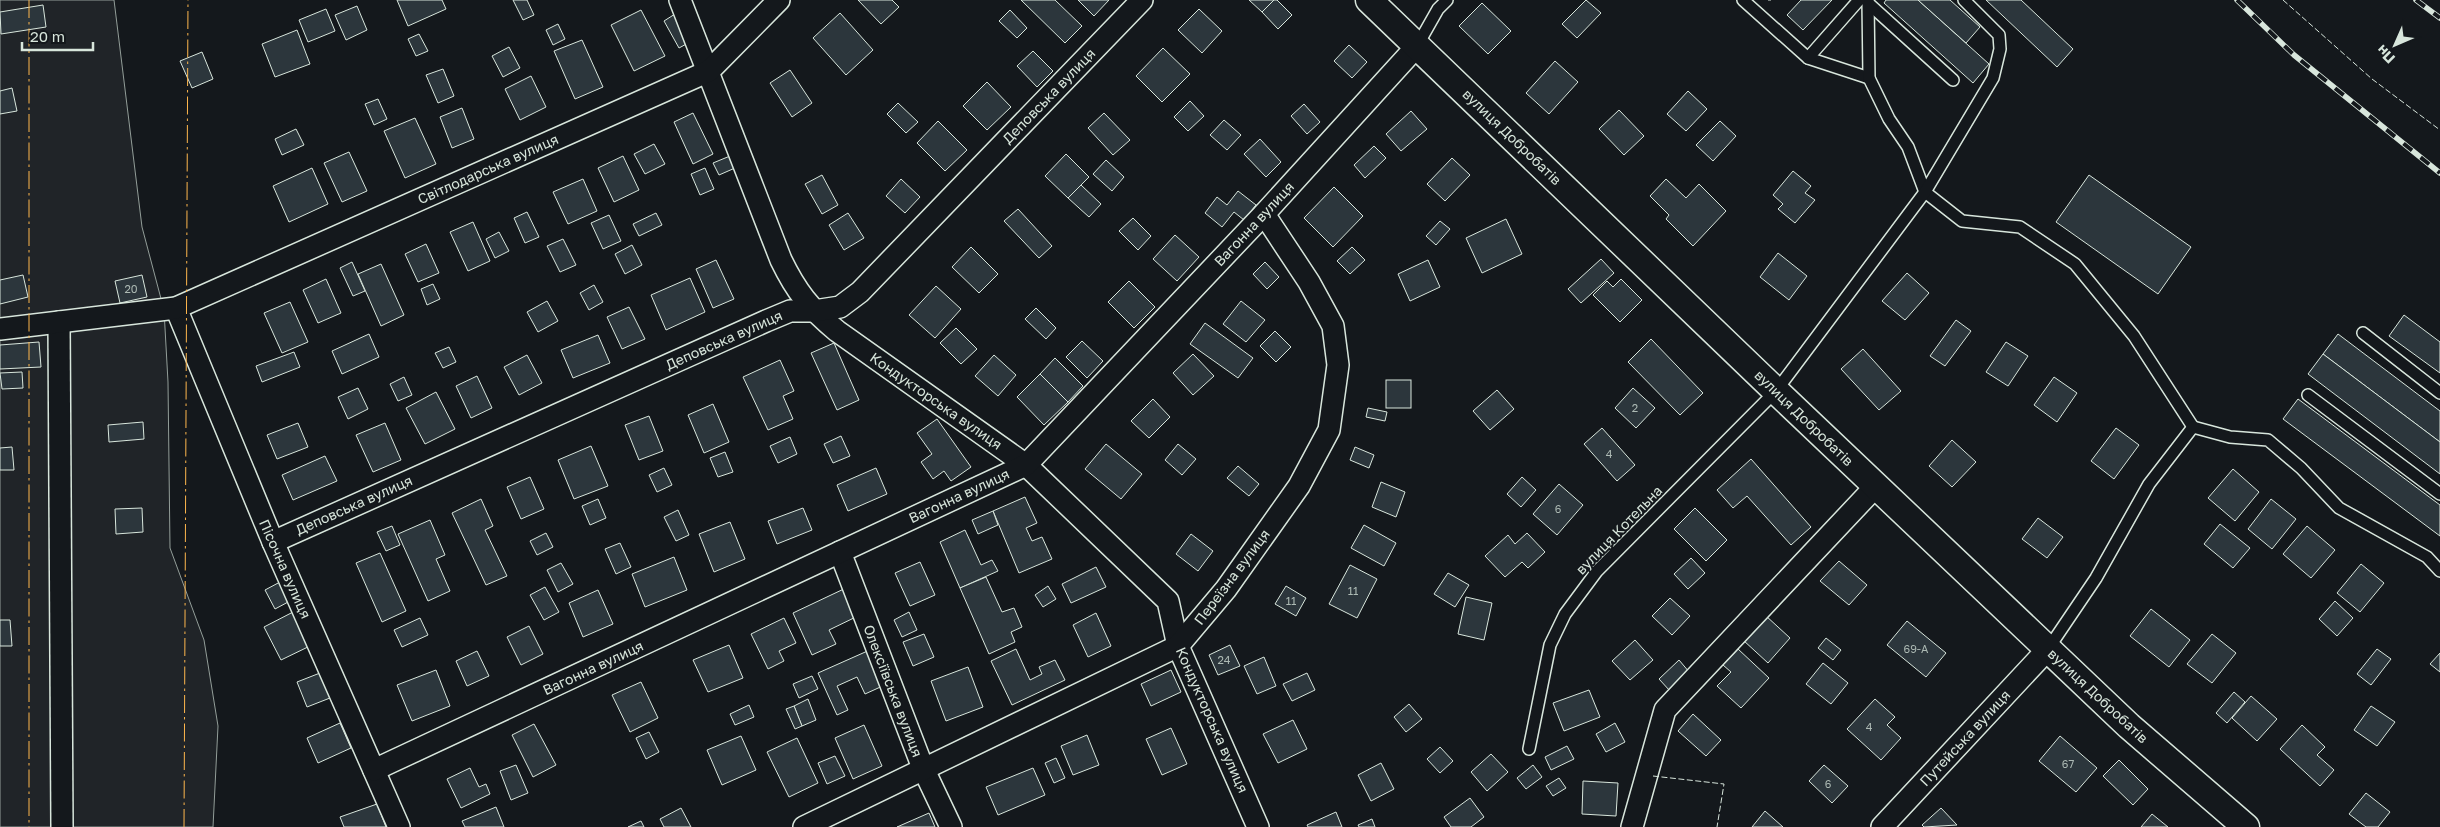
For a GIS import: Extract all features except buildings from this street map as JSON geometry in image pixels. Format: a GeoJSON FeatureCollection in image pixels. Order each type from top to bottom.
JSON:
{"type":"FeatureCollection","features":[{"type":"Feature","properties":{"kind":"street","name":"Кондукторська вулиця"},"geometry":{"type":"LineString","coordinates":[[680,0],[781,260],[794,287],[814,312],[837,331],[1026,465],[1168,602],[1178,646],[1258,827]]}},
{"type":"Feature","properties":{"kind":"street","name":"Світлодарська вулиця"},"geometry":{"type":"LineString","coordinates":[[0,329],[176,308],[709,71],[779,0]]}},
{"type":"Feature","properties":{"kind":"street","name":"Деповська вулиця"},"geometry":{"type":"LineString","coordinates":[[273,542],[790,311],[814,312],[840,307],[860,292],[1142,0]]}},
{"type":"Feature","properties":{"kind":"street","name":"вулиця Добробатів"},"geometry":{"type":"LineString","coordinates":[[1369,0],[1776,392],[2129,726],[2246,827]]}},
{"type":"Feature","properties":{"kind":"street","name":"Вагонна вулиця"},"geometry":{"type":"LineString","coordinates":[[374,770],[1026,465],[1264,214],[1416,46]]}},
{"type":"Feature","properties":{"kind":"street","name":"Переїзна вулиця"},"geometry":{"type":"LineString","coordinates":[[804,827],[1178,646],[1226,589],[1299,486],[1329,430],[1338,365],[1333,326],[1309,282],[1264,214]]}},
{"type":"Feature","properties":{"kind":"street","name":"Пісочна вулиця"},"geometry":{"type":"LineString","coordinates":[[176,308],[273,542],[399,827]]}},
{"type":"Feature","properties":{"kind":"street"},"geometry":{"type":"LineString","coordinates":[[59,322],[62,827]]}},
{"type":"Feature","properties":{"kind":"street"},"geometry":{"type":"LineString","coordinates":[[1632,827],[1665,710],[1876,486]]}},
{"type":"Feature","properties":{"kind":"street","name":"Олексіївська вулиця"},"geometry":{"type":"LineString","coordinates":[[840,552],[923,768],[951,827]]}},
{"type":"Feature","properties":{"kind":"street","name":"Путейська вулиця"},"geometry":{"type":"LineString","coordinates":[[1882,827],[2048,649]]}},
{"type":"Feature","properties":{"kind":"lane"},"geometry":{"type":"LineString","coordinates":[[1416,46],[1438,9],[1447,0]]}},
{"type":"Feature","properties":{"kind":"lane"},"geometry":{"type":"LineString","coordinates":[[1743,0],[1808,58],[1869,78]]}},
{"type":"Feature","properties":{"kind":"lane","name":"вулиця Котельна"},"geometry":{"type":"LineString","coordinates":[[1529,750],[1550,644],[1565,614],[1597,571],[1776,392],[1925,192],[1993,78],[2000,49],[1999,35],[1964,0]]}},
{"type":"Feature","properties":{"kind":"lane"},"geometry":{"type":"LineString","coordinates":[[1808,58],[1865,1]]}},
{"type":"Feature","properties":{"kind":"lane"},"geometry":{"type":"LineString","coordinates":[[1865,1],[1869,78],[1889,119],[1908,147],[1925,192],[1962,221],[2020,227],[2076,264],[2134,336],[2193,427],[2230,437],[2268,440],[2301,468],[2339,508],[2427,557],[2440,571]]}},
{"type":"Feature","properties":{"kind":"lane"},"geometry":{"type":"LineString","coordinates":[[1865,1],[1953,80]]}},
{"type":"Feature","properties":{"kind":"lane"},"geometry":{"type":"LineString","coordinates":[[2363,333],[2440,393]]}},
{"type":"Feature","properties":{"kind":"lane"},"geometry":{"type":"LineString","coordinates":[[2308,395],[2440,494]]}},
{"type":"Feature","properties":{"kind":"lane"},"geometry":{"type":"LineString","coordinates":[[2048,649],[2096,578],[2150,484],[2193,427]]}},
{"type":"Feature","properties":{"kind":"shaded area"},"geometry":{"type":"Polygon","coordinates":[[[0,0],[114,0],[142,227],[164,310],[168,382],[170,548],[204,640],[218,726],[213,827],[0,827],[0,0]]]}},
{"type":"Feature","properties":{"kind":"railway"},"geometry":{"type":"LineString","coordinates":[[2237,0],[2294,55],[2440,173]]}},
{"type":"Feature","properties":{"kind":"railway"},"geometry":{"type":"LineString","coordinates":[[2416,0],[2440,18]]}},
{"type":"Feature","properties":{"kind":"fence"},"geometry":{"type":"LineString","coordinates":[[2283,0],[2372,79],[2440,130]]}},
{"type":"Feature","properties":{"kind":"fence"},"geometry":{"type":"LineString","coordinates":[[1653,776],[1724,784],[1717,827]]}},
{"type":"Feature","properties":{"kind":"power"},"geometry":{"type":"LineString","coordinates":[[29,0],[29,827]]}},
{"type":"Feature","properties":{"kind":"power"},"geometry":{"type":"LineString","coordinates":[[184,827],[188,0]]}}]}
